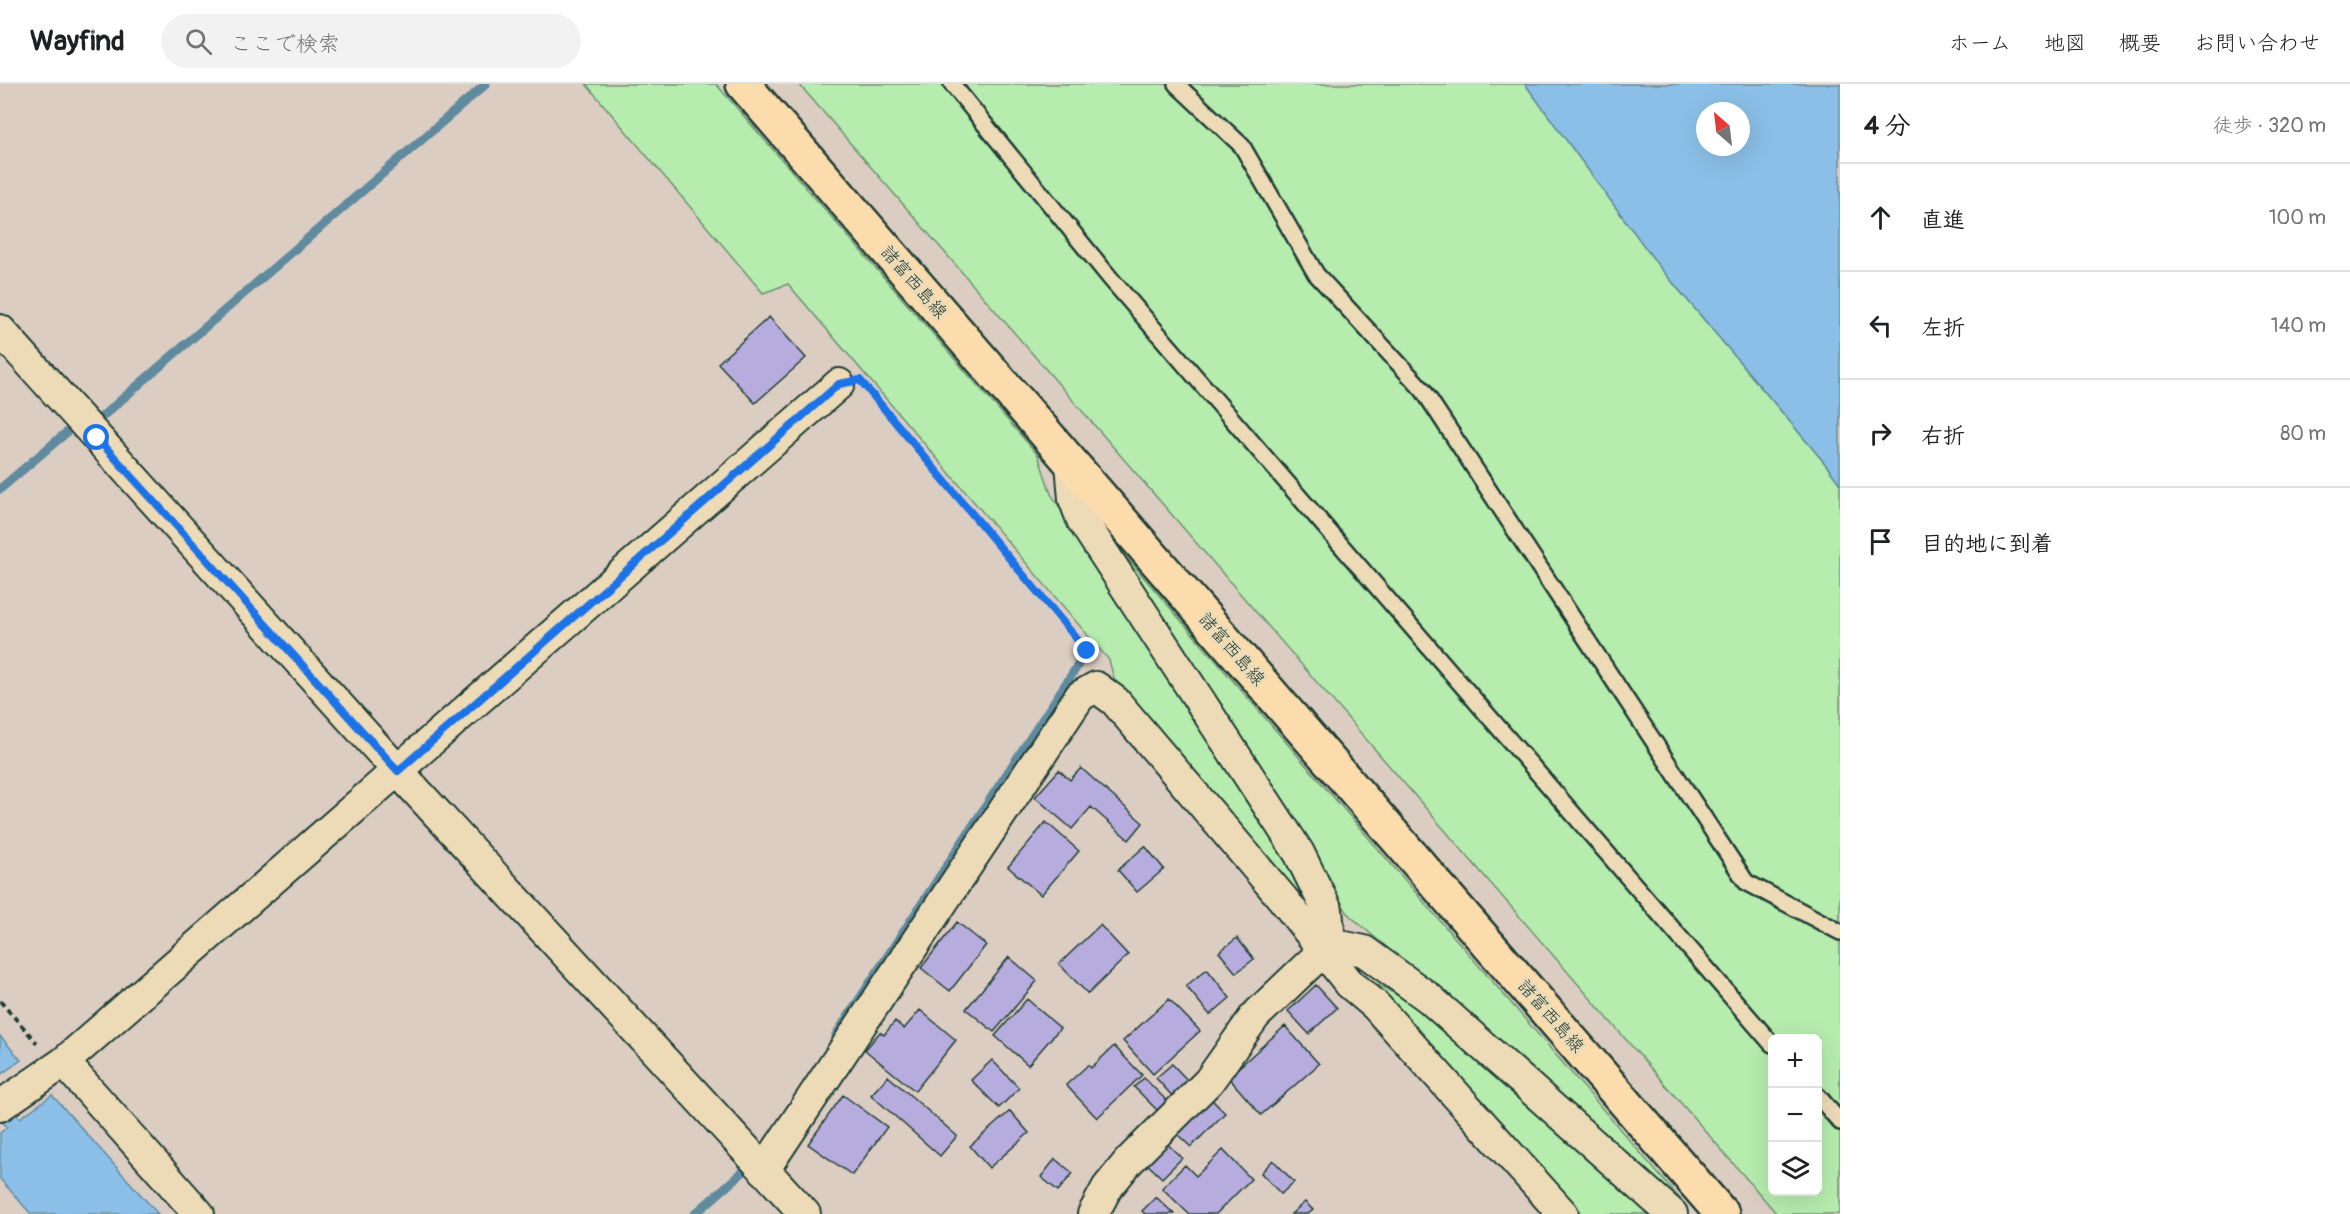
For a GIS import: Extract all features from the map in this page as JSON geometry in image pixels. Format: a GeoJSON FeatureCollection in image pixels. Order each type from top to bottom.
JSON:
{"type":"FeatureCollection","features":[{"type":"Feature","properties":{"kind":"main road","name":"諸富西島線"},"geometry":{"type":"LineString","coordinates":[[743,84],[1722,1214]]}},
{"type":"Feature","properties":{"kind":"street"},"geometry":{"type":"LineString","coordinates":[[0,330],[398,771],[805,1214]]}},
{"type":"Feature","properties":{"kind":"street"},"geometry":{"type":"LineString","coordinates":[[5,1103],[64,1062],[839,384]]}},
{"type":"Feature","properties":{"kind":"street"},"geometry":{"type":"LineString","coordinates":[[1071,463],[1074,499],[1082,520],[1299,853],[1327,910],[1329,930],[1323,951]]}},
{"type":"Feature","properties":{"kind":"street"},"geometry":{"type":"LineString","coordinates":[[765,1170],[1080,696],[1096,687],[1115,701],[1275,890],[1349,983],[1376,1005],[1563,1214]]}},
{"type":"Feature","properties":{"kind":"street"},"geometry":{"type":"LineString","coordinates":[[1093,1214],[1107,1188],[1129,1161],[1209,1081],[1255,1016],[1323,951],[1341,946],[1364,951],[1429,999],[1672,1214]]}},
{"type":"Feature","properties":{"kind":"street"},"geometry":{"type":"LineString","coordinates":[[64,1062],[199,1214]]}},
{"type":"Feature","properties":{"kind":"lane"},"geometry":{"type":"LineString","coordinates":[[952,84],[1110,278],[1768,1038]]}},
{"type":"Feature","properties":{"kind":"lane"},"geometry":{"type":"LineString","coordinates":[[1176,84],[1242,146],[1316,274],[1423,390],[1746,882],[1840,932]]}},
{"type":"Feature","properties":{"kind":"lane"},"geometry":{"type":"LineString","coordinates":[[1822,1101],[1840,1122]]}},
{"type":"Feature","properties":{"kind":"path"},"geometry":{"type":"LineString","coordinates":[[839,384],[860,380],[1087,651],[1096,687]]}},
{"type":"Feature","properties":{"kind":"path"},"geometry":{"type":"LineString","coordinates":[[0,1001],[45,1052],[64,1062]]}},
{"type":"Feature","properties":{"kind":"green space"},"geometry":{"type":"Polygon","coordinates":[[[586,84],[716,84],[1038,455],[1051,494],[1305,887],[1314,923],[1117,689],[1109,660],[788,284],[763,293],[586,84]]]}},
{"type":"Feature","properties":{"kind":"green space"},"geometry":{"type":"Polygon","coordinates":[[[799,84],[1525,84],[1658,265],[1840,484],[1840,1214],[1777,1214],[799,84]]]}},
{"type":"Feature","properties":{"kind":"green space"},"geometry":{"type":"Polygon","coordinates":[[[1109,537],[1687,1207],[1349,915],[1109,537]]]}},
{"type":"Feature","properties":{"kind":"green space"},"geometry":{"type":"Polygon","coordinates":[[[1359,974],[1415,1005],[1648,1214],[1578,1214],[1359,974]]]}},
{"type":"Feature","properties":{"kind":"water"},"geometry":{"type":"Polygon","coordinates":[[[1525,84],[1840,84],[1840,484],[1658,265],[1525,84]]]}},
{"type":"Feature","properties":{"kind":"water"},"geometry":{"type":"Polygon","coordinates":[[[0,1036],[21,1060],[0,1075],[0,1036]]]}},
{"type":"Feature","properties":{"kind":"water"},"geometry":{"type":"Polygon","coordinates":[[[52,1095],[158,1214],[31,1214],[0,1179],[0,1133],[7,1127],[0,1119],[0,1096],[20,1118],[52,1095]]]}},
{"type":"Feature","properties":{"kind":"building"},"geometry":{"type":"Polygon","coordinates":[[[769,317],[806,358],[755,403],[718,363],[769,317]]]}},
{"type":"Feature","properties":{"kind":"building"},"geometry":{"type":"Polygon","coordinates":[[[1081,768],[1143,823],[1129,840],[1091,807],[1072,829],[1035,797],[1059,770],[1070,780],[1081,768]]]}},
{"type":"Feature","properties":{"kind":"building"},"geometry":{"type":"Polygon","coordinates":[[[1046,822],[1079,851],[1041,895],[1008,867],[1046,822]]]}},
{"type":"Feature","properties":{"kind":"building"},"geometry":{"type":"Polygon","coordinates":[[[1145,846],[1164,869],[1137,892],[1118,870],[1145,846]]]}},
{"type":"Feature","properties":{"kind":"building"},"geometry":{"type":"Polygon","coordinates":[[[957,922],[986,945],[950,991],[921,968],[957,922]]]}},
{"type":"Feature","properties":{"kind":"building"},"geometry":{"type":"Polygon","coordinates":[[[1100,925],[1128,955],[1088,994],[1059,964],[1100,925]]]}},
{"type":"Feature","properties":{"kind":"building"},"geometry":{"type":"Polygon","coordinates":[[[1237,938],[1254,959],[1236,973],[1219,952],[1237,938]]]}},
{"type":"Feature","properties":{"kind":"building"},"geometry":{"type":"Polygon","coordinates":[[[1009,957],[1037,981],[994,1032],[966,1009],[1009,957]]]}},
{"type":"Feature","properties":{"kind":"building"},"geometry":{"type":"Polygon","coordinates":[[[1207,969],[1230,998],[1210,1015],[1186,986],[1207,969]]]}},
{"type":"Feature","properties":{"kind":"building"},"geometry":{"type":"Polygon","coordinates":[[[1316,985],[1337,1008],[1309,1034],[1288,1011],[1316,985]]]}},
{"type":"Feature","properties":{"kind":"building"},"geometry":{"type":"Polygon","coordinates":[[[1027,999],[1060,1028],[1028,1065],[995,1036],[1027,999]]]}},
{"type":"Feature","properties":{"kind":"building"},"geometry":{"type":"Polygon","coordinates":[[[1169,999],[1200,1031],[1153,1074],[1123,1041],[1169,999]]]}},
{"type":"Feature","properties":{"kind":"building"},"geometry":{"type":"Polygon","coordinates":[[[920,1010],[956,1040],[915,1091],[865,1050],[880,1032],[884,1035],[895,1021],[904,1029],[920,1010]]]}},
{"type":"Feature","properties":{"kind":"building"},"geometry":{"type":"Polygon","coordinates":[[[1285,1026],[1319,1064],[1261,1115],[1228,1077],[1285,1026]]]}},
{"type":"Feature","properties":{"kind":"building"},"geometry":{"type":"Polygon","coordinates":[[[1114,1046],[1142,1075],[1097,1118],[1066,1085],[1088,1065],[1091,1068],[1114,1046]]]}},
{"type":"Feature","properties":{"kind":"building"},"geometry":{"type":"Polygon","coordinates":[[[992,1060],[1019,1088],[999,1108],[971,1080],[992,1060]]]}},
{"type":"Feature","properties":{"kind":"building"},"geometry":{"type":"Polygon","coordinates":[[[1172,1064],[1190,1083],[1174,1098],[1156,1078],[1172,1064]]]}},
{"type":"Feature","properties":{"kind":"building"},"geometry":{"type":"Polygon","coordinates":[[[888,1076],[957,1136],[940,1156],[871,1095],[888,1076]]]}},
{"type":"Feature","properties":{"kind":"building"},"geometry":{"type":"Polygon","coordinates":[[[1144,1078],[1169,1103],[1160,1113],[1134,1087],[1144,1078]]]}},
{"type":"Feature","properties":{"kind":"building"},"geometry":{"type":"Polygon","coordinates":[[[843,1095],[887,1127],[852,1175],[808,1144],[843,1095]]]}},
{"type":"Feature","properties":{"kind":"building"},"geometry":{"type":"Polygon","coordinates":[[[1209,1097],[1225,1113],[1191,1147],[1175,1132],[1209,1097]]]}},
{"type":"Feature","properties":{"kind":"building"},"geometry":{"type":"Polygon","coordinates":[[[1010,1111],[1029,1133],[989,1168],[970,1146],[1010,1111]]]}},
{"type":"Feature","properties":{"kind":"building"},"geometry":{"type":"Polygon","coordinates":[[[1163,1140],[1182,1158],[1162,1178],[1143,1160],[1163,1140]]]}},
{"type":"Feature","properties":{"kind":"building"},"geometry":{"type":"Polygon","coordinates":[[[1223,1150],[1251,1179],[1216,1214],[1189,1214],[1162,1188],[1185,1165],[1196,1176],[1223,1150]]]}},
{"type":"Feature","properties":{"kind":"building"},"geometry":{"type":"Polygon","coordinates":[[[1055,1159],[1073,1173],[1058,1191],[1041,1177],[1055,1159]]]}},
{"type":"Feature","properties":{"kind":"building"},"geometry":{"type":"Polygon","coordinates":[[[1273,1160],[1294,1182],[1281,1194],[1261,1173],[1273,1160]]]}},
{"type":"Feature","properties":{"kind":"building"},"geometry":{"type":"Polygon","coordinates":[[[1156,1197],[1174,1214],[1145,1214],[1142,1211],[1156,1197]]]}},
{"type":"Feature","properties":{"kind":"building"},"geometry":{"type":"Polygon","coordinates":[[[1305,1202],[1313,1210],[1308,1214],[1291,1214],[1305,1202]]]}},
{"type":"Feature","properties":{"kind":"waterway"},"geometry":{"type":"LineString","coordinates":[[98,420],[486,84]]}},
{"type":"Feature","properties":{"kind":"waterway"},"geometry":{"type":"LineString","coordinates":[[0,489],[67,432]]}},
{"type":"Feature","properties":{"kind":"waterway"},"geometry":{"type":"LineString","coordinates":[[836,1035],[1078,665]]}},
{"type":"Feature","properties":{"kind":"waterway"},"geometry":{"type":"LineString","coordinates":[[695,1214],[744,1171]]}},
{"type":"Feature","properties":{"kind":"route"},"geometry":{"type":"LineString","coordinates":[[97,438],[398,771],[839,384],[860,380],[1087,651]]}}]}
